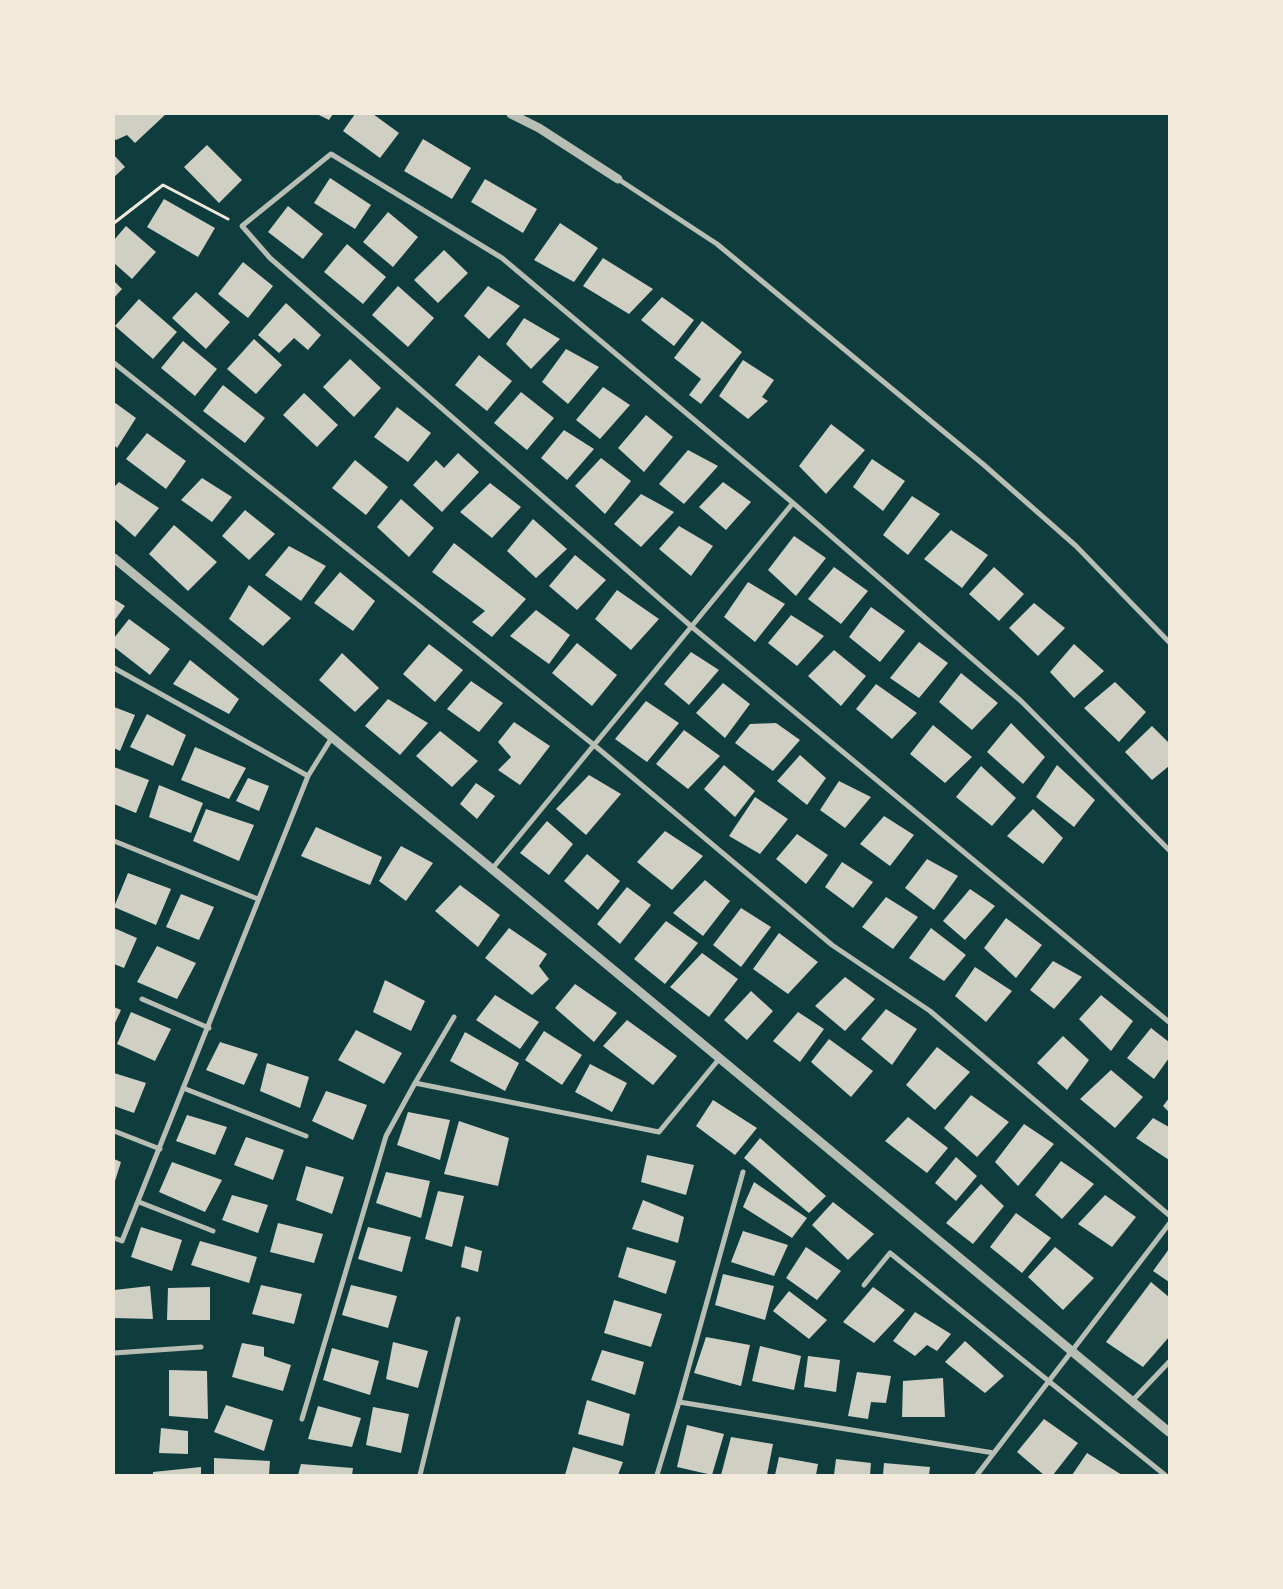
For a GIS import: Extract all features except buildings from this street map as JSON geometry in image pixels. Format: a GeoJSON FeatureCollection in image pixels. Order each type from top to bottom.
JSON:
{"type":"FeatureCollection","features":[{"type":"Feature","properties":{"kind":"street"},"geometry":{"type":"LineString","coordinates":[[511,114],[539,128],[717,244],[984,465],[1076,546],[1169,642]]}},
{"type":"Feature","properties":{"kind":"street"},"geometry":{"type":"LineString","coordinates":[[1169,850],[1021,701],[793,503],[502,258],[331,154],[242,226],[277,264],[692,627],[1169,1022]]}},
{"type":"Feature","properties":{"kind":"street"},"geometry":{"type":"LineString","coordinates":[[114,363],[594,745],[832,945],[930,1011],[1169,1215]]}},
{"type":"Feature","properties":{"kind":"street"},"geometry":{"type":"LineString","coordinates":[[492,869],[793,503]]}},
{"type":"Feature","properties":{"kind":"street"},"geometry":{"type":"LineString","coordinates":[[114,558],[492,869],[1169,1432]]}},
{"type":"Feature","properties":{"kind":"street"},"geometry":{"type":"LineString","coordinates":[[114,668],[308,776]]}},
{"type":"Feature","properties":{"kind":"street"},"geometry":{"type":"LineString","coordinates":[[114,1238],[122,1242],[308,776],[331,738]]}},
{"type":"Feature","properties":{"kind":"street"},"geometry":{"type":"LineString","coordinates":[[114,841],[258,899]]}},
{"type":"Feature","properties":{"kind":"street"},"geometry":{"type":"LineString","coordinates":[[142,1000],[209,1028]]}},
{"type":"Feature","properties":{"kind":"street"},"geometry":{"type":"LineString","coordinates":[[302,1418],[386,1136],[454,1017]]}},
{"type":"Feature","properties":{"kind":"street"},"geometry":{"type":"LineString","coordinates":[[415,1083],[659,1132],[719,1058]]}},
{"type":"Feature","properties":{"kind":"street"},"geometry":{"type":"LineString","coordinates":[[183,1088],[306,1136]]}},
{"type":"Feature","properties":{"kind":"street"},"geometry":{"type":"LineString","coordinates":[[114,1131],[160,1149]]}},
{"type":"Feature","properties":{"kind":"street"},"geometry":{"type":"LineString","coordinates":[[657,1475],[742,1172]]}},
{"type":"Feature","properties":{"kind":"street"},"geometry":{"type":"LineString","coordinates":[[139,1202],[213,1231]]}},
{"type":"Feature","properties":{"kind":"street"},"geometry":{"type":"LineString","coordinates":[[976,1475],[1169,1224]]}},
{"type":"Feature","properties":{"kind":"street"},"geometry":{"type":"LineString","coordinates":[[864,1285],[890,1253],[1050,1380],[1165,1475]]}},
{"type":"Feature","properties":{"kind":"street"},"geometry":{"type":"LineString","coordinates":[[420,1475],[458,1318]]}},
{"type":"Feature","properties":{"kind":"street"},"geometry":{"type":"LineString","coordinates":[[114,1353],[201,1347]]}},
{"type":"Feature","properties":{"kind":"street"},"geometry":{"type":"LineString","coordinates":[[1132,1402],[1169,1362]]}},
{"type":"Feature","properties":{"kind":"street"},"geometry":{"type":"LineString","coordinates":[[679,1402],[994,1453]]}},
{"type":"Feature","properties":{"kind":"path"},"geometry":{"type":"LineString","coordinates":[[114,223],[163,185],[242,226]]}}]}
